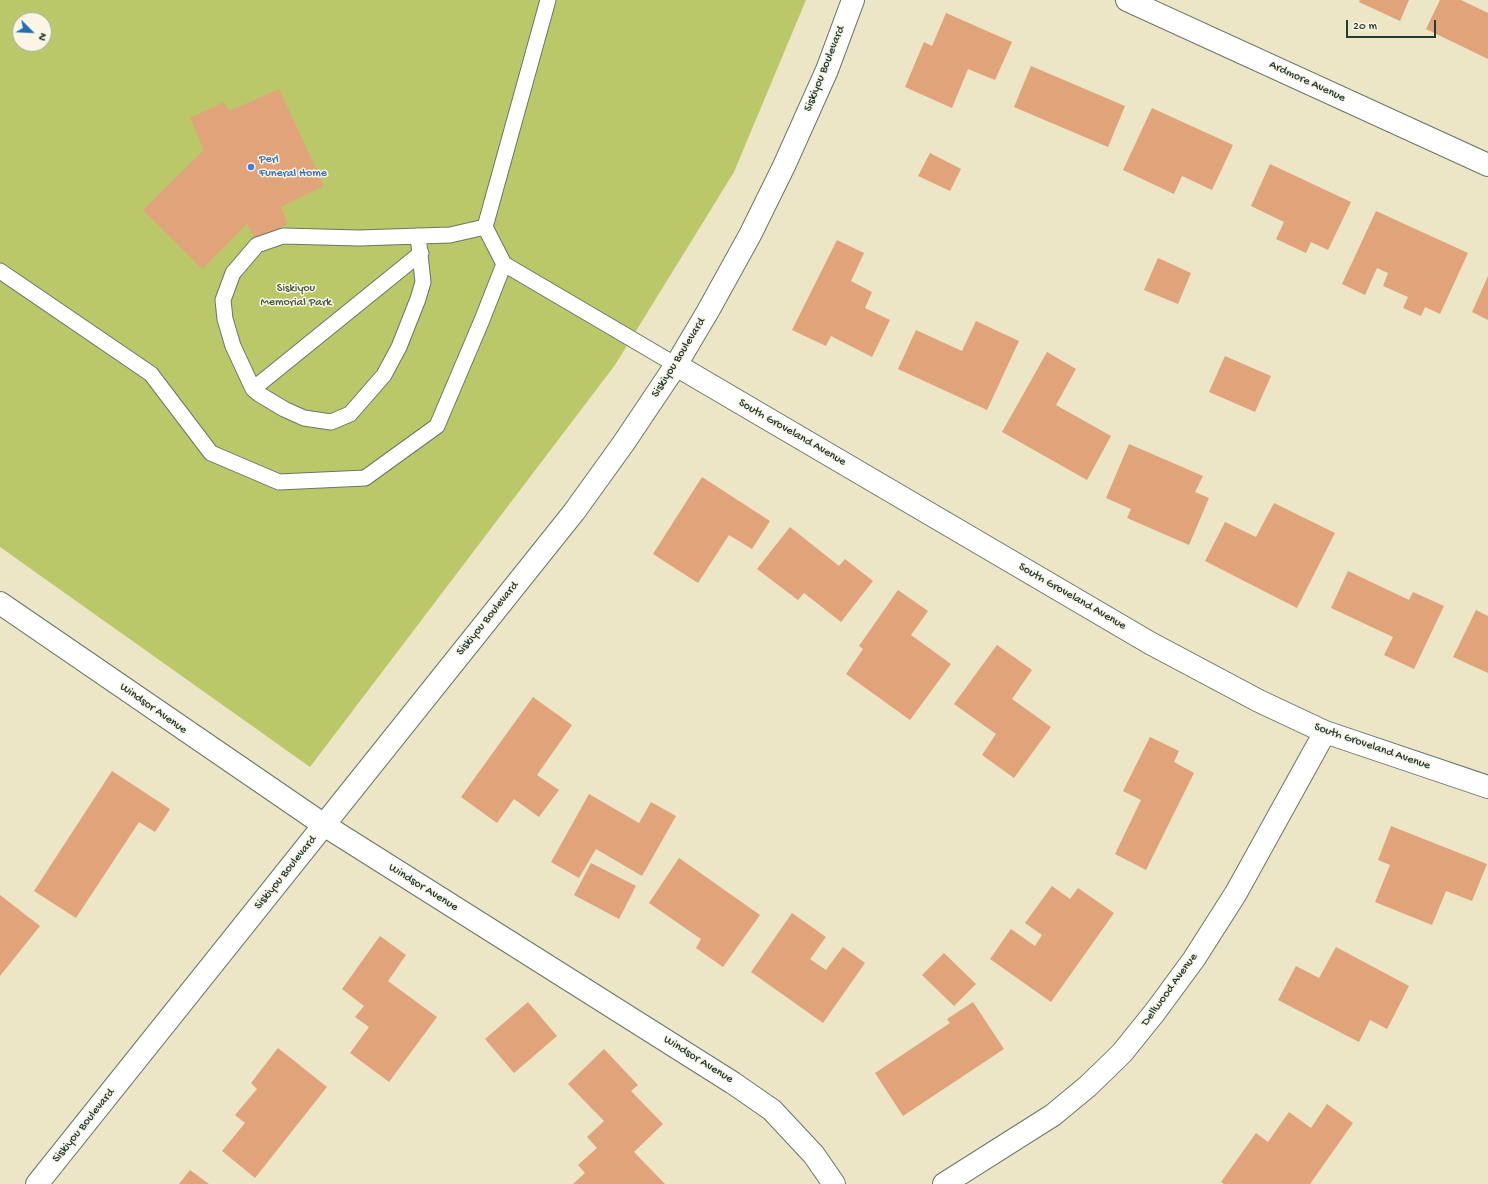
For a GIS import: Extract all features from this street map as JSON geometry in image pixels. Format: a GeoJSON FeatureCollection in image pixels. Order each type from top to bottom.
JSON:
{"type":"FeatureCollection","features":[{"type":"Feature","properties":{"kind":"street","name":"Siskiyou Boulevard"},"geometry":{"type":"LineString","coordinates":[[38,1184],[574,512],[623,444],[676,365],[750,235],[784,166],[827,70],[853,0]]}},
{"type":"Feature","properties":{"kind":"street","name":"Ardmore Avenue"},"geometry":{"type":"LineString","coordinates":[[1127,0],[1488,165]]}},
{"type":"Feature","properties":{"kind":"street","name":"South Groveland Avenue"},"geometry":{"type":"LineString","coordinates":[[676,365],[1150,643],[1260,701],[1325,732],[1488,787]]}},
{"type":"Feature","properties":{"kind":"street","name":"Windsor Avenue"},"geometry":{"type":"LineString","coordinates":[[0,603],[324,825],[733,1082],[772,1110],[814,1155],[834,1184]]}},
{"type":"Feature","properties":{"kind":"street","name":"Dellwood Avenue"},"geometry":{"type":"LineString","coordinates":[[944,1184],[1053,1116],[1088,1086],[1122,1053],[1194,959],[1236,893],[1325,732]]}},
{"type":"Feature","properties":{"kind":"lane"},"geometry":{"type":"LineString","coordinates":[[548,0],[485,227],[504,264],[676,365]]}},
{"type":"Feature","properties":{"kind":"lane"},"geometry":{"type":"LineString","coordinates":[[418,236],[423,282],[418,299],[399,347],[384,375],[350,414],[331,422],[304,418],[278,405],[253,388],[233,346],[225,319],[223,300],[233,273],[257,245],[283,236],[359,238],[418,236],[450,235],[485,227]]}},
{"type":"Feature","properties":{"kind":"lane"},"geometry":{"type":"LineString","coordinates":[[253,388],[421,253]]}},
{"type":"Feature","properties":{"kind":"lane"},"geometry":{"type":"LineString","coordinates":[[0,271],[151,374],[211,453],[279,482],[365,478],[437,426],[504,264]]}},
{"type":"Feature","properties":{"kind":"green space","name":"Siskiyou Memorial Park"},"geometry":{"type":"Polygon","coordinates":[[[0,0],[806,0],[734,172],[615,365],[310,767],[0,547],[0,0]]]}},
{"type":"Feature","properties":{"kind":"building"},"geometry":{"type":"Polygon","coordinates":[[[1360,0],[1409,0],[1400,21],[1359,2],[1360,0]]]}},
{"type":"Feature","properties":{"kind":"building"},"geometry":{"type":"Polygon","coordinates":[[[1440,0],[1461,0],[1488,13],[1488,59],[1426,29],[1440,0]]]}},
{"type":"Feature","properties":{"kind":"building"},"geometry":{"type":"Polygon","coordinates":[[[946,13],[1012,42],[995,80],[968,69],[952,108],[905,87],[924,42],[932,46],[946,13]]]}},
{"type":"Feature","properties":{"kind":"building"},"geometry":{"type":"Polygon","coordinates":[[[1031,66],[1125,106],[1108,147],[1014,107],[1031,66]]]}},
{"type":"Feature","properties":{"kind":"building","name":"Perl Funeral Home"},"geometry":{"type":"Polygon","coordinates":[[[279,89],[324,186],[281,207],[288,224],[255,239],[247,224],[202,269],[143,210],[204,150],[190,118],[224,102],[229,111],[279,89]]]}},
{"type":"Feature","properties":{"kind":"building"},"geometry":{"type":"Polygon","coordinates":[[[1152,108],[1233,145],[1212,190],[1182,176],[1174,194],[1123,170],[1152,108]]]}},
{"type":"Feature","properties":{"kind":"building"},"geometry":{"type":"Polygon","coordinates":[[[930,153],[961,169],[950,191],[918,176],[930,153]]]}},
{"type":"Feature","properties":{"kind":"building"},"geometry":{"type":"Polygon","coordinates":[[[1270,164],[1351,202],[1328,250],[1311,242],[1306,253],[1276,239],[1284,222],[1251,206],[1270,164]]]}},
{"type":"Feature","properties":{"kind":"building"},"geometry":{"type":"Polygon","coordinates":[[[1376,211],[1468,253],[1440,314],[1425,307],[1421,316],[1403,308],[1408,297],[1383,286],[1388,273],[1377,268],[1365,295],[1342,284],[1376,211]]]}},
{"type":"Feature","properties":{"kind":"building"},"geometry":{"type":"Polygon","coordinates":[[[837,240],[864,253],[851,281],[872,292],[865,308],[890,320],[872,357],[831,336],[826,346],[792,330],[837,240]]]}},
{"type":"Feature","properties":{"kind":"building"},"geometry":{"type":"Polygon","coordinates":[[[1158,258],[1191,273],[1178,304],[1144,290],[1158,258]]]}},
{"type":"Feature","properties":{"kind":"building"},"geometry":{"type":"Polygon","coordinates":[[[1488,276],[1488,320],[1472,312],[1488,276]]]}},
{"type":"Feature","properties":{"kind":"building"},"geometry":{"type":"Polygon","coordinates":[[[976,321],[1019,341],[987,410],[898,369],[916,330],[962,351],[976,321]]]}},
{"type":"Feature","properties":{"kind":"building"},"geometry":{"type":"Polygon","coordinates":[[[1047,352],[1076,369],[1056,405],[1111,436],[1087,480],[1002,432],[1047,352]]]}},
{"type":"Feature","properties":{"kind":"building"},"geometry":{"type":"Polygon","coordinates":[[[1225,356],[1271,376],[1255,412],[1209,392],[1225,356]]]}},
{"type":"Feature","properties":{"kind":"building"},"geometry":{"type":"Polygon","coordinates":[[[1129,444],[1203,476],[1195,492],[1209,498],[1189,545],[1127,518],[1131,509],[1106,498],[1129,444]]]}},
{"type":"Feature","properties":{"kind":"building"},"geometry":{"type":"Polygon","coordinates":[[[702,477],[770,521],[752,549],[729,535],[698,583],[653,554],[702,477]]]}},
{"type":"Feature","properties":{"kind":"building"},"geometry":{"type":"Polygon","coordinates":[[[1274,503],[1335,533],[1297,608],[1205,561],[1225,522],[1256,537],[1274,503]]]}},
{"type":"Feature","properties":{"kind":"building"},"geometry":{"type":"Polygon","coordinates":[[[790,527],[839,566],[845,559],[873,581],[841,622],[804,593],[798,600],[757,569],[790,527]]]}},
{"type":"Feature","properties":{"kind":"building"},"geometry":{"type":"Polygon","coordinates":[[[1348,571],[1409,600],[1413,592],[1444,606],[1414,669],[1384,655],[1393,637],[1331,608],[1348,571]]]}},
{"type":"Feature","properties":{"kind":"building"},"geometry":{"type":"Polygon","coordinates":[[[898,590],[928,611],[911,635],[951,664],[910,720],[846,674],[863,649],[859,646],[898,590]]]}},
{"type":"Feature","properties":{"kind":"building"},"geometry":{"type":"Polygon","coordinates":[[[1476,610],[1488,616],[1488,673],[1453,657],[1476,610]]]}},
{"type":"Feature","properties":{"kind":"building"},"geometry":{"type":"Polygon","coordinates":[[[997,645],[1032,670],[1012,699],[1051,727],[1014,778],[982,755],[996,734],[954,704],[997,645]]]}},
{"type":"Feature","properties":{"kind":"building"},"geometry":{"type":"Polygon","coordinates":[[[533,697],[572,725],[537,775],[559,790],[539,817],[514,799],[497,823],[461,797],[533,697]]]}},
{"type":"Feature","properties":{"kind":"building"},"geometry":{"type":"Polygon","coordinates":[[[1150,737],[1179,751],[1174,762],[1194,773],[1146,870],[1115,854],[1141,800],[1123,791],[1150,737]]]}},
{"type":"Feature","properties":{"kind":"building"},"geometry":{"type":"Polygon","coordinates":[[[112,771],[170,809],[155,832],[139,822],[76,918],[34,891],[112,771]]]}},
{"type":"Feature","properties":{"kind":"building"},"geometry":{"type":"Polygon","coordinates":[[[589,794],[639,823],[651,802],[676,816],[642,876],[596,849],[579,878],[551,862],[589,794]]]}},
{"type":"Feature","properties":{"kind":"building"},"geometry":{"type":"Polygon","coordinates":[[[1391,826],[1487,864],[1472,901],[1446,891],[1432,925],[1375,902],[1390,865],[1378,860],[1391,826]]]}},
{"type":"Feature","properties":{"kind":"building"},"geometry":{"type":"Polygon","coordinates":[[[679,858],[760,915],[723,967],[696,948],[701,939],[649,903],[679,858]]]}},
{"type":"Feature","properties":{"kind":"building"},"geometry":{"type":"Polygon","coordinates":[[[591,863],[636,886],[619,919],[574,895],[591,863]]]}},
{"type":"Feature","properties":{"kind":"building"},"geometry":{"type":"Polygon","coordinates":[[[1052,886],[1070,899],[1078,888],[1114,913],[1051,1002],[990,959],[1011,929],[1035,946],[1042,935],[1025,923],[1052,886]]]}},
{"type":"Feature","properties":{"kind":"building"},"geometry":{"type":"Polygon","coordinates":[[[0,895],[40,926],[0,976],[0,895]]]}},
{"type":"Feature","properties":{"kind":"building"},"geometry":{"type":"Polygon","coordinates":[[[792,913],[826,937],[810,959],[826,970],[843,947],[865,963],[823,1023],[751,972],[792,913]]]}},
{"type":"Feature","properties":{"kind":"building"},"geometry":{"type":"Polygon","coordinates":[[[380,936],[406,955],[388,981],[437,1017],[389,1082],[350,1053],[369,1027],[355,1017],[364,1006],[342,989],[380,936]]]}},
{"type":"Feature","properties":{"kind":"building"},"geometry":{"type":"Polygon","coordinates":[[[1336,947],[1409,986],[1387,1029],[1370,1020],[1359,1042],[1278,1000],[1296,966],[1319,978],[1336,947]]]}},
{"type":"Feature","properties":{"kind":"building"},"geometry":{"type":"Polygon","coordinates":[[[944,953],[976,984],[954,1006],[922,975],[944,953]]]}},
{"type":"Feature","properties":{"kind":"building"},"geometry":{"type":"Polygon","coordinates":[[[528,1002],[557,1036],[514,1073],[485,1039],[528,1002]]]}},
{"type":"Feature","properties":{"kind":"building"},"geometry":{"type":"Polygon","coordinates":[[[973,1002],[1004,1049],[903,1116],[875,1073],[950,1023],[947,1019],[973,1002]]]}},
{"type":"Feature","properties":{"kind":"building"},"geometry":{"type":"Polygon","coordinates":[[[278,1048],[327,1087],[255,1178],[222,1151],[245,1123],[235,1115],[257,1089],[251,1083],[278,1048]]]}},
{"type":"Feature","properties":{"kind":"building"},"geometry":{"type":"Polygon","coordinates":[[[604,1049],[638,1085],[631,1091],[663,1124],[634,1152],[665,1184],[573,1184],[585,1173],[578,1165],[597,1148],[587,1137],[604,1121],[568,1084],[604,1049]]]}},
{"type":"Feature","properties":{"kind":"building"},"geometry":{"type":"Polygon","coordinates":[[[1327,1104],[1353,1123],[1310,1184],[1224,1184],[1221,1182],[1256,1133],[1268,1142],[1289,1112],[1311,1128],[1327,1104]]]}},
{"type":"Feature","properties":{"kind":"building"},"geometry":{"type":"Polygon","coordinates":[[[190,1170],[209,1184],[179,1184],[190,1170]]]}},
{"type":"Feature","properties":{"kind":"place","name":"Perl Funeral Home"},"geometry":{"type":"Point","coordinates":[251,167]}}]}
